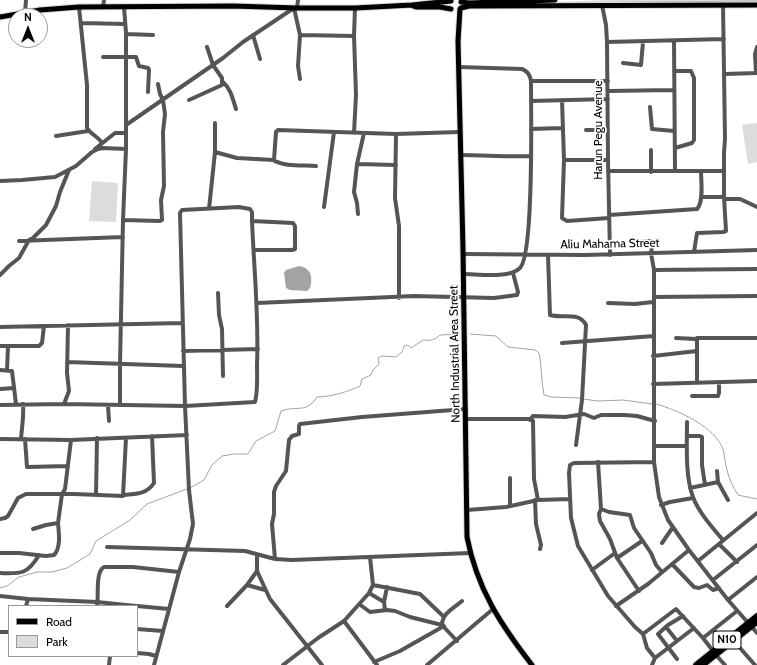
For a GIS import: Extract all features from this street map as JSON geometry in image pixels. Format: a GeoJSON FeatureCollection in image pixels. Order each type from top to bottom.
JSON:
{"type":"FeatureCollection","features":[{"type":"Feature","properties":{"kind":"highway","name":"N10"},"geometry":{"type":"LineString","coordinates":[[696,665],[733,640],[750,625],[757,616]]}},
{"type":"Feature","properties":{"kind":"highway","name":"N10"},"geometry":{"type":"LineString","coordinates":[[703,665],[715,653],[750,625],[757,622]]}},
{"type":"Feature","properties":{"kind":"main road"},"geometry":{"type":"LineString","coordinates":[[48,9],[103,7],[250,6],[355,8],[451,0]]}},
{"type":"Feature","properties":{"kind":"main road","name":"North Industrial Area Street"},"geometry":{"type":"LineString","coordinates":[[451,0],[449,6],[458,25]]}},
{"type":"Feature","properties":{"kind":"main road"},"geometry":{"type":"LineString","coordinates":[[412,3],[416,7],[440,7],[452,10],[460,3],[555,0]]}},
{"type":"Feature","properties":{"kind":"main road"},"geometry":{"type":"LineString","coordinates":[[460,3],[468,6],[757,5]]}},
{"type":"Feature","properties":{"kind":"main road","name":"North Industrial Area Street"},"geometry":{"type":"LineString","coordinates":[[460,3],[458,25],[466,409],[467,537],[470,553],[483,588],[493,609],[504,628],[532,665]]}},
{"type":"Feature","properties":{"kind":"street"},"geometry":{"type":"LineString","coordinates":[[103,7],[104,0]]}},
{"type":"Feature","properties":{"kind":"street"},"geometry":{"type":"LineString","coordinates":[[298,0],[296,8],[300,35],[298,66],[300,79]]}},
{"type":"Feature","properties":{"kind":"street"},"geometry":{"type":"LineString","coordinates":[[694,252],[696,234],[726,231],[724,198],[725,74],[723,5]]}},
{"type":"Feature","properties":{"kind":"street","name":"Harun Pegu Avenue"},"geometry":{"type":"LineString","coordinates":[[602,6],[608,42],[608,171],[610,255]]}},
{"type":"Feature","properties":{"kind":"street"},"geometry":{"type":"LineString","coordinates":[[120,404],[123,220],[126,150],[126,34],[124,7]]}},
{"type":"Feature","properties":{"kind":"street"},"geometry":{"type":"LineString","coordinates":[[79,8],[87,86],[87,128],[88,131],[92,135],[99,138],[102,143]]}},
{"type":"Feature","properties":{"kind":"street"},"geometry":{"type":"LineString","coordinates":[[126,125],[214,65],[253,35],[296,8]]}},
{"type":"Feature","properties":{"kind":"street"},"geometry":{"type":"LineString","coordinates":[[354,133],[356,95],[354,36],[355,8]]}},
{"type":"Feature","properties":{"kind":"street"},"geometry":{"type":"LineString","coordinates":[[81,23],[125,24]]}},
{"type":"Feature","properties":{"kind":"street"},"geometry":{"type":"LineString","coordinates":[[126,34],[154,35]]}},
{"type":"Feature","properties":{"kind":"street"},"geometry":{"type":"LineString","coordinates":[[253,35],[260,59]]}},
{"type":"Feature","properties":{"kind":"street"},"geometry":{"type":"LineString","coordinates":[[300,35],[354,36]]}},
{"type":"Feature","properties":{"kind":"street"},"geometry":{"type":"LineString","coordinates":[[608,42],[724,39]]}},
{"type":"Feature","properties":{"kind":"street"},"geometry":{"type":"LineString","coordinates":[[674,41],[673,90],[675,171]]}},
{"type":"Feature","properties":{"kind":"street"},"geometry":{"type":"LineString","coordinates":[[623,63],[642,65],[642,42]]}},
{"type":"Feature","properties":{"kind":"street"},"geometry":{"type":"LineString","coordinates":[[207,47],[214,65],[232,97],[236,109]]}},
{"type":"Feature","properties":{"kind":"street"},"geometry":{"type":"LineString","coordinates":[[725,74],[756,73],[755,54],[757,47]]}},
{"type":"Feature","properties":{"kind":"street"},"geometry":{"type":"LineString","coordinates":[[103,57],[136,57],[139,66],[148,68],[149,70],[148,92]]}},
{"type":"Feature","properties":{"kind":"street"},"geometry":{"type":"LineString","coordinates":[[459,67],[522,69],[528,73],[531,81],[529,215],[524,255],[521,266],[513,273],[463,274]]}},
{"type":"Feature","properties":{"kind":"street"},"geometry":{"type":"LineString","coordinates":[[674,71],[691,71],[694,75],[694,140],[692,143],[675,148]]}},
{"type":"Feature","properties":{"kind":"street"},"geometry":{"type":"LineString","coordinates":[[531,81],[608,81]]}},
{"type":"Feature","properties":{"kind":"street"},"geometry":{"type":"LineString","coordinates":[[189,100],[222,85],[223,82]]}},
{"type":"Feature","properties":{"kind":"street"},"geometry":{"type":"LineString","coordinates":[[123,220],[160,222],[162,220],[161,200],[164,186],[163,132],[165,114],[163,100],[158,84]]}},
{"type":"Feature","properties":{"kind":"street"},"geometry":{"type":"LineString","coordinates":[[608,91],[673,90]]}},
{"type":"Feature","properties":{"kind":"street"},"geometry":{"type":"LineString","coordinates":[[531,101],[608,98]]}},
{"type":"Feature","properties":{"kind":"street"},"geometry":{"type":"LineString","coordinates":[[562,100],[564,160],[562,212],[565,221],[609,216],[694,210],[700,206],[702,171]]}},
{"type":"Feature","properties":{"kind":"street"},"geometry":{"type":"LineString","coordinates":[[650,106],[652,129],[674,131]]}},
{"type":"Feature","properties":{"kind":"street"},"geometry":{"type":"LineString","coordinates":[[209,209],[215,152],[214,123]]}},
{"type":"Feature","properties":{"kind":"street"},"geometry":{"type":"LineString","coordinates":[[531,129],[562,128]]}},
{"type":"Feature","properties":{"kind":"street"},"geometry":{"type":"LineString","coordinates":[[272,160],[274,159],[277,130],[396,134],[460,132]]}},
{"type":"Feature","properties":{"kind":"street"},"geometry":{"type":"LineString","coordinates":[[586,130],[608,130]]}},
{"type":"Feature","properties":{"kind":"street"},"geometry":{"type":"LineString","coordinates":[[56,136],[88,131]]}},
{"type":"Feature","properties":{"kind":"street"},"geometry":{"type":"LineString","coordinates":[[0,181],[47,179],[55,177],[69,170],[115,134],[126,132]]}},
{"type":"Feature","properties":{"kind":"street"},"geometry":{"type":"LineString","coordinates":[[324,207],[334,132]]}},
{"type":"Feature","properties":{"kind":"street"},"geometry":{"type":"LineString","coordinates":[[358,214],[357,200],[354,192],[356,164],[364,133]]}},
{"type":"Feature","properties":{"kind":"street"},"geometry":{"type":"LineString","coordinates":[[396,134],[395,198],[399,226],[399,298]]}},
{"type":"Feature","properties":{"kind":"street"},"geometry":{"type":"LineString","coordinates":[[92,152],[103,148],[126,150]]}},
{"type":"Feature","properties":{"kind":"street"},"geometry":{"type":"LineString","coordinates":[[650,150],[651,172]]}},
{"type":"Feature","properties":{"kind":"street"},"geometry":{"type":"LineString","coordinates":[[215,152],[237,158],[272,160],[294,165],[316,166]]}},
{"type":"Feature","properties":{"kind":"street"},"geometry":{"type":"LineString","coordinates":[[461,155],[500,157],[531,156]]}},
{"type":"Feature","properties":{"kind":"street"},"geometry":{"type":"LineString","coordinates":[[564,160],[608,160]]}},
{"type":"Feature","properties":{"kind":"street"},"geometry":{"type":"LineString","coordinates":[[356,164],[396,165]]}},
{"type":"Feature","properties":{"kind":"street"},"geometry":{"type":"LineString","coordinates":[[0,275],[19,258],[29,240],[34,238],[46,225],[56,206],[69,170]]}},
{"type":"Feature","properties":{"kind":"street"},"geometry":{"type":"LineString","coordinates":[[608,171],[724,171]]}},
{"type":"Feature","properties":{"kind":"street"},"geometry":{"type":"LineString","coordinates":[[701,197],[740,199],[757,207]]}},
{"type":"Feature","properties":{"kind":"street"},"geometry":{"type":"LineString","coordinates":[[0,405],[120,404],[185,406],[255,402],[258,349],[252,212],[247,207],[182,210],[180,213],[183,366],[185,406],[186,435],[189,490],[193,524],[154,665]]}},
{"type":"Feature","properties":{"kind":"street"},"geometry":{"type":"LineString","coordinates":[[252,221],[293,223],[295,226],[295,249],[254,250]]}},
{"type":"Feature","properties":{"kind":"street"},"geometry":{"type":"LineString","coordinates":[[19,241],[123,237]]}},
{"type":"Feature","properties":{"kind":"street"},"geometry":{"type":"LineString","coordinates":[[634,242],[652,241],[651,253],[654,270],[654,462],[661,505],[673,527],[689,550],[737,611],[757,633]]}},
{"type":"Feature","properties":{"kind":"street","name":"Aliu Mahama Street"},"geometry":{"type":"LineString","coordinates":[[463,254],[610,255],[757,250]]}},
{"type":"Feature","properties":{"kind":"street"},"geometry":{"type":"LineString","coordinates":[[548,255],[550,315],[578,316],[586,325],[582,399],[576,445]]}},
{"type":"Feature","properties":{"kind":"street"},"geometry":{"type":"LineString","coordinates":[[654,270],[757,269]]}},
{"type":"Feature","properties":{"kind":"street"},"geometry":{"type":"LineString","coordinates":[[257,303],[399,298],[414,296],[494,298],[515,296],[518,292],[513,273]]}},
{"type":"Feature","properties":{"kind":"street"},"geometry":{"type":"LineString","coordinates":[[218,293],[219,315],[222,328],[223,376]]}},
{"type":"Feature","properties":{"kind":"street"},"geometry":{"type":"LineString","coordinates":[[654,297],[757,296]]}},
{"type":"Feature","properties":{"kind":"street"},"geometry":{"type":"LineString","coordinates":[[608,303],[635,304],[653,302]]}},
{"type":"Feature","properties":{"kind":"street"},"geometry":{"type":"LineString","coordinates":[[0,327],[182,324]]}},
{"type":"Feature","properties":{"kind":"street"},"geometry":{"type":"LineString","coordinates":[[64,404],[69,391],[67,362],[68,325]]}},
{"type":"Feature","properties":{"kind":"street"},"geometry":{"type":"LineString","coordinates":[[0,346],[39,346],[42,343],[44,326]]}},
{"type":"Feature","properties":{"kind":"street"},"geometry":{"type":"LineString","coordinates":[[562,343],[654,336]]}},
{"type":"Feature","properties":{"kind":"street"},"geometry":{"type":"LineString","coordinates":[[676,338],[697,340],[697,338],[757,338]]}},
{"type":"Feature","properties":{"kind":"street"},"geometry":{"type":"LineString","coordinates":[[697,340],[697,383]]}},
{"type":"Feature","properties":{"kind":"street"},"geometry":{"type":"LineString","coordinates":[[8,346],[8,370]]}},
{"type":"Feature","properties":{"kind":"street"},"geometry":{"type":"LineString","coordinates":[[183,351],[258,349]]}},
{"type":"Feature","properties":{"kind":"street"},"geometry":{"type":"LineString","coordinates":[[653,356],[697,351]]}},
{"type":"Feature","properties":{"kind":"street"},"geometry":{"type":"LineString","coordinates":[[67,362],[183,366]]}},
{"type":"Feature","properties":{"kind":"street"},"geometry":{"type":"LineString","coordinates":[[0,370],[12,371],[16,404]]}},
{"type":"Feature","properties":{"kind":"street"},"geometry":{"type":"LineString","coordinates":[[653,384],[757,381]]}},
{"type":"Feature","properties":{"kind":"street"},"geometry":{"type":"LineString","coordinates":[[692,396],[718,396],[718,382]]}},
{"type":"Feature","properties":{"kind":"street"},"geometry":{"type":"LineString","coordinates":[[0,389],[14,388]]}},
{"type":"Feature","properties":{"kind":"street"},"geometry":{"type":"LineString","coordinates":[[23,404],[24,416],[22,424],[27,467],[68,466]]}},
{"type":"Feature","properties":{"kind":"street"},"geometry":{"type":"LineString","coordinates":[[108,405],[109,421]]}},
{"type":"Feature","properties":{"kind":"street"},"geometry":{"type":"LineString","coordinates":[[275,559],[272,524],[274,514],[274,489],[286,471],[289,440],[292,436],[299,434],[300,424],[362,417],[466,409]]}},
{"type":"Feature","properties":{"kind":"street"},"geometry":{"type":"LineString","coordinates":[[466,419],[530,420],[533,416],[565,417],[580,414],[594,418],[601,415],[637,416],[655,421]]}},
{"type":"Feature","properties":{"kind":"street"},"geometry":{"type":"LineString","coordinates":[[530,420],[533,422],[534,479],[537,500],[536,524],[541,545],[540,550]]}},
{"type":"Feature","properties":{"kind":"street"},"geometry":{"type":"LineString","coordinates":[[686,422],[690,488],[708,522],[723,540]]}},
{"type":"Feature","properties":{"kind":"street"},"geometry":{"type":"LineString","coordinates":[[0,439],[71,440],[186,435]]}},
{"type":"Feature","properties":{"kind":"street"},"geometry":{"type":"LineString","coordinates":[[0,519],[8,516],[18,498],[23,495],[62,494],[122,497],[124,495],[141,494],[151,488],[154,483],[152,436]]}},
{"type":"Feature","properties":{"kind":"street"},"geometry":{"type":"LineString","coordinates":[[687,436],[702,437],[702,465],[705,485]]}},
{"type":"Feature","properties":{"kind":"street"},"geometry":{"type":"LineString","coordinates":[[96,495],[97,438]]}},
{"type":"Feature","properties":{"kind":"street"},"geometry":{"type":"LineString","coordinates":[[124,495],[126,438]]}},
{"type":"Feature","properties":{"kind":"street"},"geometry":{"type":"LineString","coordinates":[[0,553],[52,556],[57,552],[59,547],[58,523],[62,494],[65,489],[71,440]]}},
{"type":"Feature","properties":{"kind":"street"},"geometry":{"type":"LineString","coordinates":[[654,446],[687,446]]}},
{"type":"Feature","properties":{"kind":"street"},"geometry":{"type":"LineString","coordinates":[[654,462],[574,462],[570,465],[569,473],[571,518],[576,542],[599,583],[634,627],[643,634],[647,648],[655,658]]}},
{"type":"Feature","properties":{"kind":"street"},"geometry":{"type":"LineString","coordinates":[[598,462],[601,509],[600,521],[610,539],[617,558],[639,591]]}},
{"type":"Feature","properties":{"kind":"street"},"geometry":{"type":"LineString","coordinates":[[717,471],[718,482],[728,500]]}},
{"type":"Feature","properties":{"kind":"street"},"geometry":{"type":"LineString","coordinates":[[510,478],[510,506]]}},
{"type":"Feature","properties":{"kind":"street"},"geometry":{"type":"LineString","coordinates":[[690,488],[718,482]]}},
{"type":"Feature","properties":{"kind":"street"},"geometry":{"type":"LineString","coordinates":[[661,505],[677,500],[694,498]]}},
{"type":"Feature","properties":{"kind":"street"},"geometry":{"type":"LineString","coordinates":[[467,510],[510,506],[537,500],[570,499]]}},
{"type":"Feature","properties":{"kind":"street"},"geometry":{"type":"LineString","coordinates":[[601,509],[609,512],[629,514],[632,526],[651,553],[656,565],[662,572]]}},
{"type":"Feature","properties":{"kind":"street"},"geometry":{"type":"LineString","coordinates":[[698,560],[757,513]]}},
{"type":"Feature","properties":{"kind":"street"},"geometry":{"type":"LineString","coordinates":[[33,529],[46,524],[58,523]]}},
{"type":"Feature","properties":{"kind":"street"},"geometry":{"type":"LineString","coordinates":[[662,543],[673,527]]}},
{"type":"Feature","properties":{"kind":"street"},"geometry":{"type":"LineString","coordinates":[[617,558],[642,541]]}},
{"type":"Feature","properties":{"kind":"street"},"geometry":{"type":"LineString","coordinates":[[719,544],[736,562]]}},
{"type":"Feature","properties":{"kind":"street"},"geometry":{"type":"LineString","coordinates":[[714,580],[757,546]]}},
{"type":"Feature","properties":{"kind":"street"},"geometry":{"type":"LineString","coordinates":[[107,547],[241,551],[275,559],[292,560],[470,553]]}},
{"type":"Feature","properties":{"kind":"street"},"geometry":{"type":"LineString","coordinates":[[616,606],[639,591],[689,550]]}},
{"type":"Feature","properties":{"kind":"street"},"geometry":{"type":"LineString","coordinates":[[592,570],[615,553]]}},
{"type":"Feature","properties":{"kind":"street"},"geometry":{"type":"LineString","coordinates":[[0,573],[20,573],[27,570],[34,564],[40,555]]}},
{"type":"Feature","properties":{"kind":"street"},"geometry":{"type":"LineString","coordinates":[[257,555],[257,571],[270,599],[322,665]]}},
{"type":"Feature","properties":{"kind":"street"},"geometry":{"type":"LineString","coordinates":[[284,665],[318,638],[344,621],[369,593],[373,585],[370,557]]}},
{"type":"Feature","properties":{"kind":"street"},"geometry":{"type":"LineString","coordinates":[[672,564],[694,587],[698,588],[707,585],[713,590],[719,588]]}},
{"type":"Feature","properties":{"kind":"street"},"geometry":{"type":"LineString","coordinates":[[97,604],[99,574],[101,568],[133,567],[179,572]]}},
{"type":"Feature","properties":{"kind":"street"},"geometry":{"type":"LineString","coordinates":[[228,606],[248,585],[257,571]]}},
{"type":"Feature","properties":{"kind":"street"},"geometry":{"type":"LineString","coordinates":[[728,600],[757,577]]}},
{"type":"Feature","properties":{"kind":"street"},"geometry":{"type":"LineString","coordinates":[[248,585],[265,590]]}},
{"type":"Feature","properties":{"kind":"street"},"geometry":{"type":"LineString","coordinates":[[373,585],[420,594],[443,616],[443,626]]}},
{"type":"Feature","properties":{"kind":"street"},"geometry":{"type":"LineString","coordinates":[[385,610],[384,602],[387,587]]}},
{"type":"Feature","properties":{"kind":"street"},"geometry":{"type":"LineString","coordinates":[[369,593],[384,602]]}},
{"type":"Feature","properties":{"kind":"street"},"geometry":{"type":"LineString","coordinates":[[0,596],[116,605]]}},
{"type":"Feature","properties":{"kind":"street"},"geometry":{"type":"LineString","coordinates":[[26,605],[28,599]]}},
{"type":"Feature","properties":{"kind":"street"},"geometry":{"type":"LineString","coordinates":[[443,616],[462,601]]}},
{"type":"Feature","properties":{"kind":"street"},"geometry":{"type":"LineString","coordinates":[[359,604],[370,612],[385,610],[395,611],[410,617],[443,626],[457,641]]}},
{"type":"Feature","properties":{"kind":"street"},"geometry":{"type":"LineString","coordinates":[[138,606],[169,609]]}},
{"type":"Feature","properties":{"kind":"street"},"geometry":{"type":"LineString","coordinates":[[427,665],[493,609]]}},
{"type":"Feature","properties":{"kind":"street"},"geometry":{"type":"LineString","coordinates":[[643,634],[676,609],[704,638],[725,665]]}},
{"type":"Feature","properties":{"kind":"street"},"geometry":{"type":"LineString","coordinates":[[704,638],[737,611]]}},
{"type":"Feature","properties":{"kind":"street"},"geometry":{"type":"LineString","coordinates":[[668,615],[674,621]]}},
{"type":"Feature","properties":{"kind":"street"},"geometry":{"type":"LineString","coordinates":[[677,658],[658,634],[674,621],[684,616]]}},
{"type":"Feature","properties":{"kind":"street"},"geometry":{"type":"LineString","coordinates":[[344,621],[376,664],[443,626]]}},
{"type":"Feature","properties":{"kind":"street"},"geometry":{"type":"LineString","coordinates":[[666,627],[677,641]]}},
{"type":"Feature","properties":{"kind":"street"},"geometry":{"type":"LineString","coordinates":[[652,665],[655,658],[694,628]]}},
{"type":"Feature","properties":{"kind":"street"},"geometry":{"type":"LineString","coordinates":[[138,629],[163,632]]}},
{"type":"Feature","properties":{"kind":"street"},"geometry":{"type":"LineString","coordinates":[[733,640],[756,665]]}},
{"type":"Feature","properties":{"kind":"street"},"geometry":{"type":"LineString","coordinates":[[138,653],[156,656]]}},
{"type":"Feature","properties":{"kind":"green space"},"geometry":{"type":"Polygon","coordinates":[[[607,0],[757,0],[757,3],[556,4],[555,2],[607,0]]]}},
{"type":"Feature","properties":{"kind":"green space"},"geometry":{"type":"Polygon","coordinates":[[[757,123],[757,162],[748,164],[742,125],[757,123]]]}},
{"type":"Feature","properties":{"kind":"green space"},"geometry":{"type":"Polygon","coordinates":[[[92,181],[118,183],[116,222],[89,221],[92,181]]]}},
{"type":"Feature","properties":{"kind":"shaded area"},"geometry":{"type":"Polygon","coordinates":[[[299,266],[309,271],[311,277],[310,288],[307,291],[290,290],[286,288],[284,273],[286,270],[299,266]]]}},
{"type":"Feature","properties":{"kind":"waterway"},"geometry":{"type":"LineString","coordinates":[[556,3],[757,1]]}},
{"type":"Feature","properties":{"kind":"waterway"},"geometry":{"type":"LineString","coordinates":[[190,488],[204,480],[212,465],[222,456],[248,454],[256,441],[275,431],[281,411],[309,406],[317,397],[338,394],[360,386],[362,379],[371,375],[373,370],[379,364],[378,358],[382,356],[396,357],[402,352],[404,346],[408,345],[411,348],[423,340],[432,340],[440,335],[460,334]]}},
{"type":"Feature","properties":{"kind":"waterway"},"geometry":{"type":"LineString","coordinates":[[470,334],[496,336],[508,347],[535,350],[539,353],[544,395],[551,397],[580,398]]}},
{"type":"Feature","properties":{"kind":"waterway"},"geometry":{"type":"LineString","coordinates":[[583,399],[598,401],[623,400],[652,404]]}},
{"type":"Feature","properties":{"kind":"waterway"},"geometry":{"type":"LineString","coordinates":[[656,404],[675,410],[695,420],[712,434],[719,441],[723,449],[726,468],[738,495],[757,499]]}},
{"type":"Feature","properties":{"kind":"waterway"},"geometry":{"type":"LineString","coordinates":[[0,588],[7,586],[19,577],[37,572],[52,572],[67,568],[90,554],[96,541],[130,520],[147,504],[187,489]]}}]}
